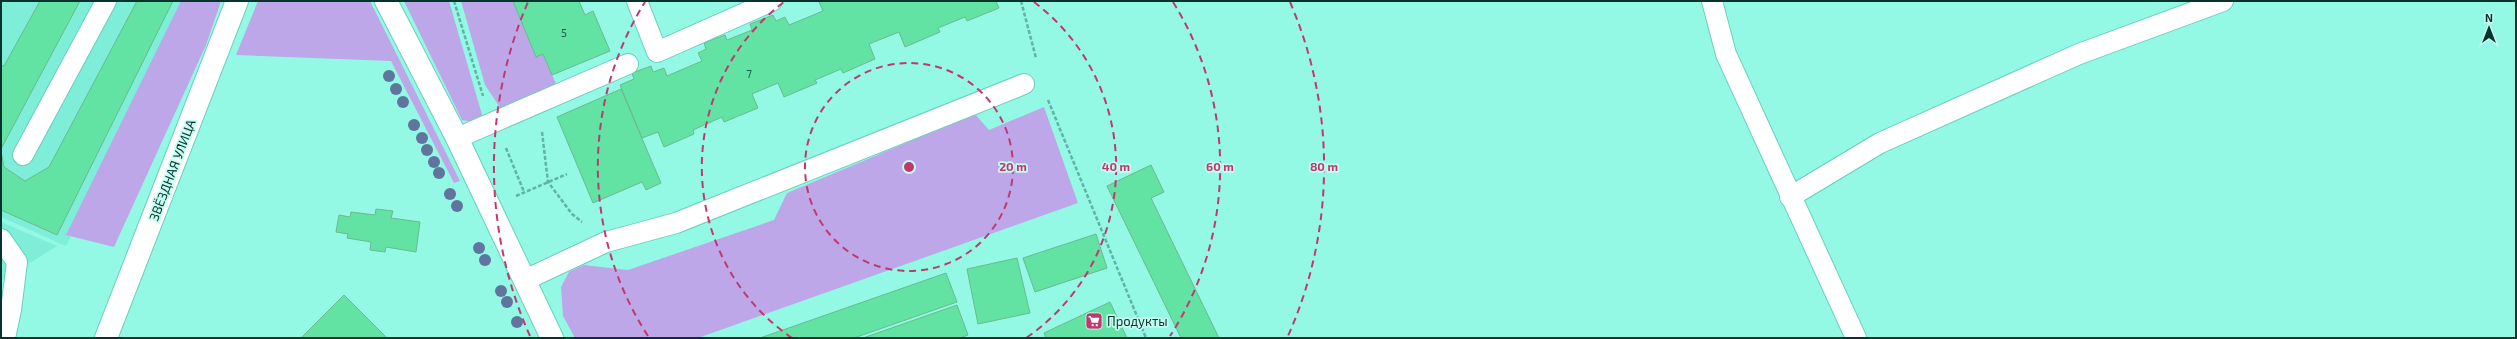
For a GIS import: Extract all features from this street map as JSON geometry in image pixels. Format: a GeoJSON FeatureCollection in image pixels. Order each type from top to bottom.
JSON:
{"type":"FeatureCollection","features":[{"type":"Feature","properties":{"kind":"street","name":"ЗВЁЗДНАЯ УЛИЦА"},"geometry":{"type":"LineString","coordinates":[[106,338],[237,1]]}},
{"type":"Feature","properties":{"kind":"street"},"geometry":{"type":"LineString","coordinates":[[386,1],[457,138],[552,338]]}},
{"type":"Feature","properties":{"kind":"lane"},"geometry":{"type":"LineString","coordinates":[[23,155],[106,1]]}},
{"type":"Feature","properties":{"kind":"lane"},"geometry":{"type":"LineString","coordinates":[[637,1],[657,52],[772,1]]}},
{"type":"Feature","properties":{"kind":"lane"},"geometry":{"type":"LineString","coordinates":[[1712,1],[1726,54],[1790,197],[1856,338]]}},
{"type":"Feature","properties":{"kind":"lane"},"geometry":{"type":"LineString","coordinates":[[1790,197],[1880,142],[2079,54],[2223,1]]}},
{"type":"Feature","properties":{"kind":"lane"},"geometry":{"type":"LineString","coordinates":[[457,138],[628,64]]}},
{"type":"Feature","properties":{"kind":"lane"},"geometry":{"type":"LineString","coordinates":[[525,280],[606,242],[676,223],[1024,84]]}},
{"type":"Feature","properties":{"kind":"lane"},"geometry":{"type":"LineString","coordinates":[[1,239],[17,262],[11,310],[5,338]]}},
{"type":"Feature","properties":{"kind":"path"},"geometry":{"type":"LineString","coordinates":[[454,1],[480,88],[496,121],[524,192]]}},
{"type":"Feature","properties":{"kind":"path"},"geometry":{"type":"LineString","coordinates":[[1020,1],[1037,61]]}},
{"type":"Feature","properties":{"kind":"path"},"geometry":{"type":"LineString","coordinates":[[1046,95],[1146,338]]}},
{"type":"Feature","properties":{"kind":"path"},"geometry":{"type":"LineString","coordinates":[[538,103],[548,182],[572,214],[606,242]]}},
{"type":"Feature","properties":{"kind":"path"},"geometry":{"type":"LineString","coordinates":[[554,179],[567,174]]}},
{"type":"Feature","properties":{"kind":"shaded area"},"geometry":{"type":"Polygon","coordinates":[[[1,1],[184,1],[66,246],[1,217],[1,1]]]}},
{"type":"Feature","properties":{"kind":"shaded area"},"geometry":{"type":"Polygon","coordinates":[[[181,1],[221,1],[206,45],[114,247],[66,235],[181,1]]]}},
{"type":"Feature","properties":{"kind":"shaded area"},"geometry":{"type":"Polygon","coordinates":[[[258,1],[370,1],[460,181],[454,183],[391,61],[236,55],[258,1]]]}},
{"type":"Feature","properties":{"kind":"shaded area"},"geometry":{"type":"Polygon","coordinates":[[[404,1],[449,1],[483,118],[473,122],[462,120],[404,1]]]}},
{"type":"Feature","properties":{"kind":"shaded area"},"geometry":{"type":"Polygon","coordinates":[[[461,1],[513,1],[536,57],[543,54],[557,86],[501,109],[485,85],[461,1]]]}},
{"type":"Feature","properties":{"kind":"shaded area"},"geometry":{"type":"Polygon","coordinates":[[[1044,107],[1078,203],[698,338],[575,338],[563,316],[561,287],[569,272],[584,265],[628,270],[774,220],[787,193],[975,114],[989,130],[1044,107]]]}},
{"type":"Feature","properties":{"kind":"shaded area"},"geometry":{"type":"Polygon","coordinates":[[[1,222],[57,246],[1,281],[1,222]]]}},
{"type":"Feature","properties":{"kind":"building"},"geometry":{"type":"Polygon","coordinates":[[[40,1],[80,1],[1,149],[1,65],[4,66],[40,1]]]}},
{"type":"Feature","properties":{"kind":"building"},"geometry":{"type":"Polygon","coordinates":[[[137,1],[173,1],[57,235],[1,210],[1,151],[4,167],[25,181],[49,167],[137,1]]]}},
{"type":"Feature","properties":{"kind":"building"},"geometry":{"type":"Polygon","coordinates":[[[513,1],[579,1],[585,15],[593,11],[610,51],[552,75],[543,54],[536,57],[513,1]]]}},
{"type":"Feature","properties":{"kind":"building"},"geometry":{"type":"Polygon","coordinates":[[[821,1],[996,1],[999,8],[967,21],[965,17],[938,28],[940,32],[905,47],[899,32],[869,44],[875,59],[843,73],[841,69],[815,80],[817,83],[784,97],[778,83],[752,94],[758,108],[724,122],[722,117],[693,130],[694,134],[664,147],[658,132],[642,138],[620,85],[634,79],[632,73],[651,66],[653,72],[664,68],[667,76],[702,61],[698,53],[706,49],[704,43],[725,35],[727,40],[752,30],[750,24],[773,15],[776,21],[785,17],[789,25],[823,11],[819,2],[821,1]]]}},
{"type":"Feature","properties":{"kind":"building"},"geometry":{"type":"Polygon","coordinates":[[[621,89],[661,183],[646,190],[642,182],[593,203],[557,117],[621,89]]]}},
{"type":"Feature","properties":{"kind":"building"},"geometry":{"type":"Polygon","coordinates":[[[1151,165],[1164,192],[1151,198],[1219,338],[1181,338],[1107,186],[1151,165]]]}},
{"type":"Feature","properties":{"kind":"building"},"geometry":{"type":"Polygon","coordinates":[[[376,209],[393,211],[391,218],[420,222],[416,252],[386,247],[385,252],[370,250],[371,242],[347,238],[348,234],[336,232],[339,215],[350,217],[351,212],[375,215],[376,209]]]}},
{"type":"Feature","properties":{"kind":"building"},"geometry":{"type":"Polygon","coordinates":[[[1096,234],[1107,268],[1035,292],[1023,258],[1096,234]]]}},
{"type":"Feature","properties":{"kind":"building"},"geometry":{"type":"Polygon","coordinates":[[[1017,258],[1030,313],[978,324],[967,269],[1017,258]]]}},
{"type":"Feature","properties":{"kind":"building"},"geometry":{"type":"Polygon","coordinates":[[[946,273],[957,302],[854,338],[760,338],[946,273]]]}},
{"type":"Feature","properties":{"kind":"building"},"geometry":{"type":"Polygon","coordinates":[[[344,295],[387,338],[301,338],[344,295]]]}},
{"type":"Feature","properties":{"kind":"building","name":"Продукты"},"geometry":{"type":"Polygon","coordinates":[[[1110,302],[1127,338],[1046,338],[1044,333],[1110,302]]]}},
{"type":"Feature","properties":{"kind":"building"},"geometry":{"type":"Polygon","coordinates":[[[957,305],[968,335],[960,338],[863,338],[957,305]]]}},
{"type":"Feature","properties":{"kind":"place","name":"Продукты"},"geometry":{"type":"Point","coordinates":[1094,321]}}]}
